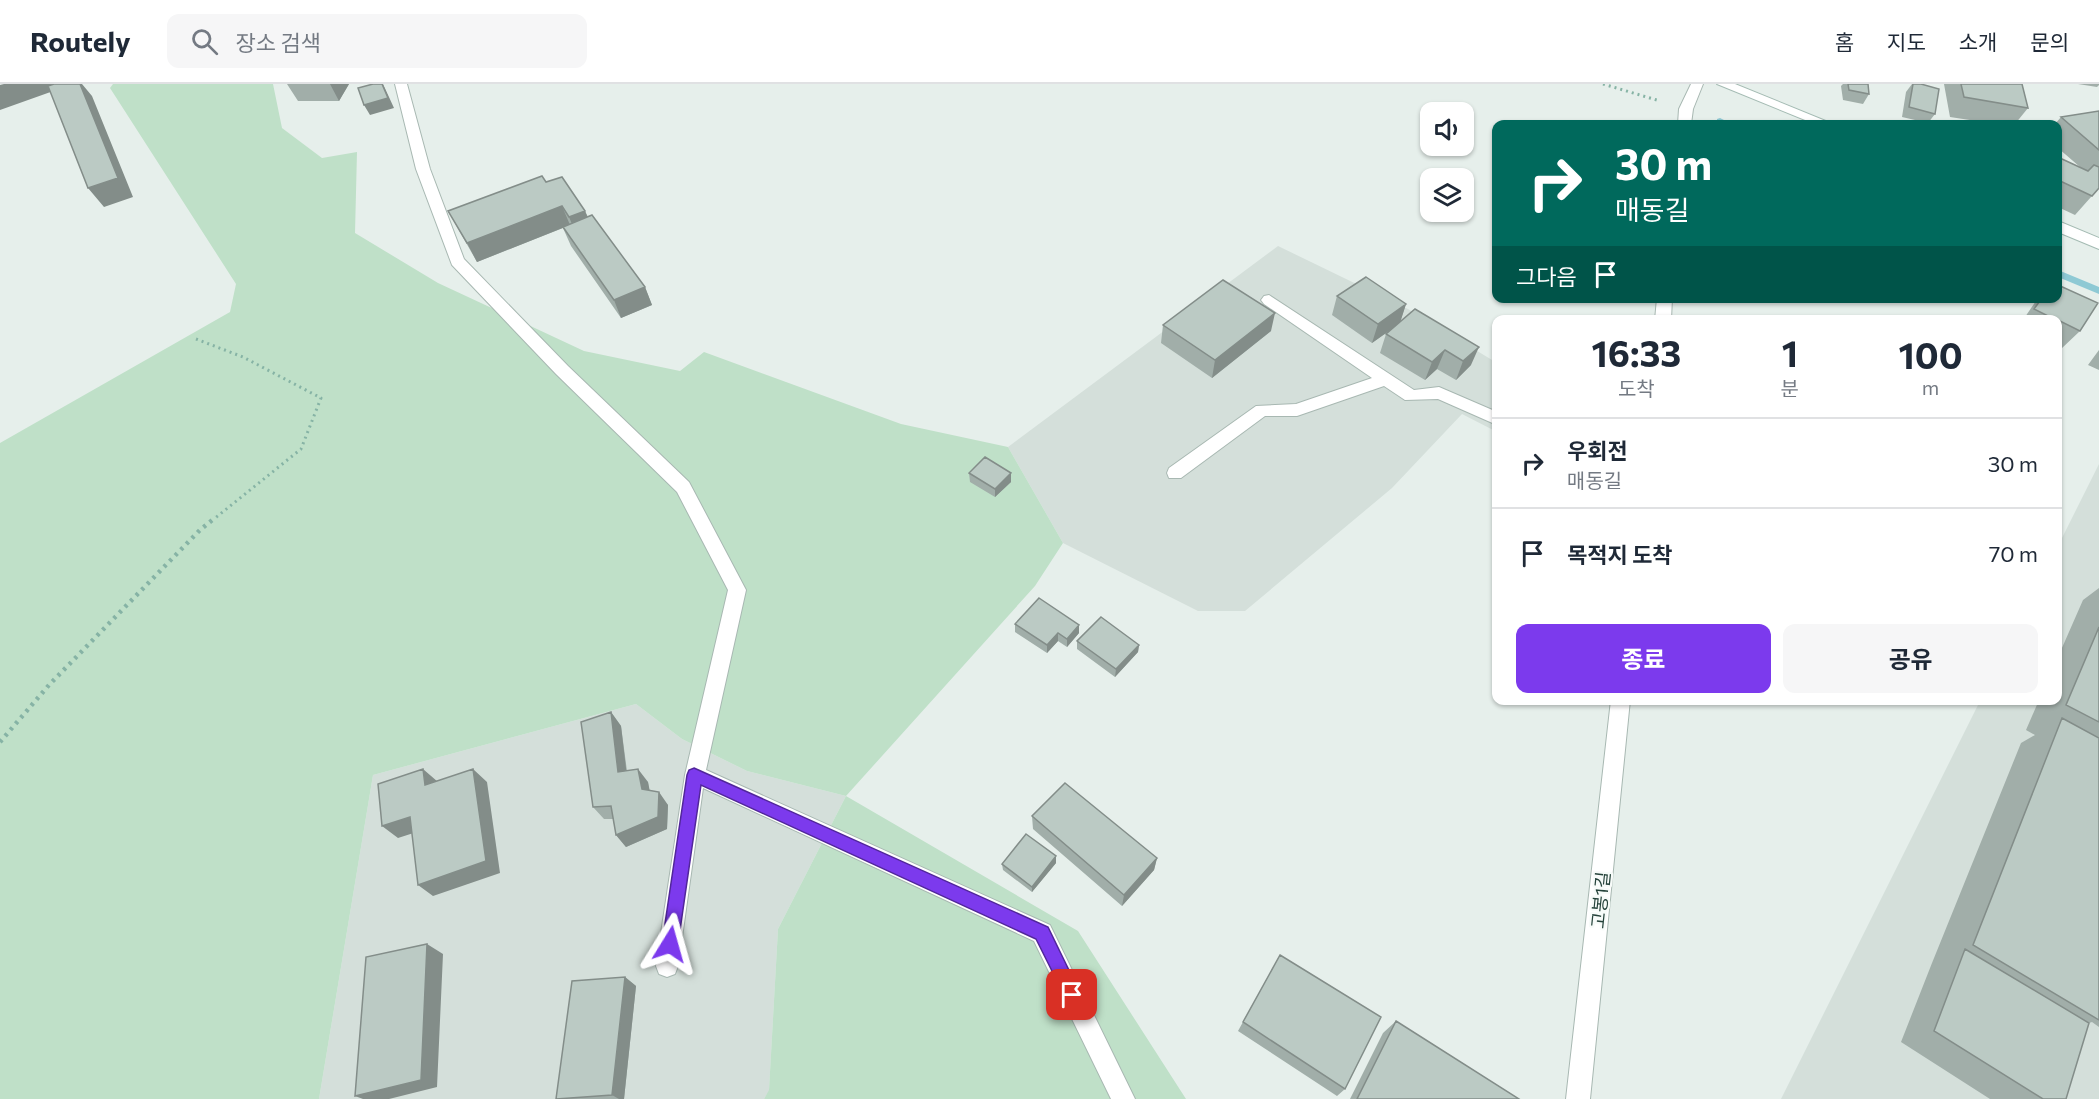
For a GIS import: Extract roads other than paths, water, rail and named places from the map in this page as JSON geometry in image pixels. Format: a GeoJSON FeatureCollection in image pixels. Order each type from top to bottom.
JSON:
{"type":"FeatureCollection","features":[{"type":"Feature","properties":{"kind":"street"},"geometry":{"type":"LineString","coordinates":[[401,84],[423,169],[457,261],[562,370],[683,487],[737,590],[694,775],[667,966]]}},
{"type":"Feature","properties":{"kind":"street"},"geometry":{"type":"LineString","coordinates":[[1685,120],[1686,109],[1697,84]]}},
{"type":"Feature","properties":{"kind":"street"},"geometry":{"type":"LineString","coordinates":[[1723,84],[1816,120]]}},
{"type":"Feature","properties":{"kind":"street"},"geometry":{"type":"LineString","coordinates":[[2062,228],[2099,244]]}},
{"type":"Feature","properties":{"kind":"street"},"geometry":{"type":"LineString","coordinates":[[1269,300],[1410,396],[1439,393],[1492,417]]}},
{"type":"Feature","properties":{"kind":"street"},"geometry":{"type":"LineString","coordinates":[[1175,473],[1262,410],[1297,410],[1386,379]]}},
{"type":"Feature","properties":{"kind":"street","name":"고봉1길"},"geometry":{"type":"LineString","coordinates":[[1578,1099],[1621,705]]}},
{"type":"Feature","properties":{"kind":"street"},"geometry":{"type":"LineString","coordinates":[[694,775],[1042,933],[1123,1099]]}},
{"type":"Feature","properties":{"kind":"waterway"},"geometry":{"type":"LineString","coordinates":[[2062,275],[2099,291]]}}]}
